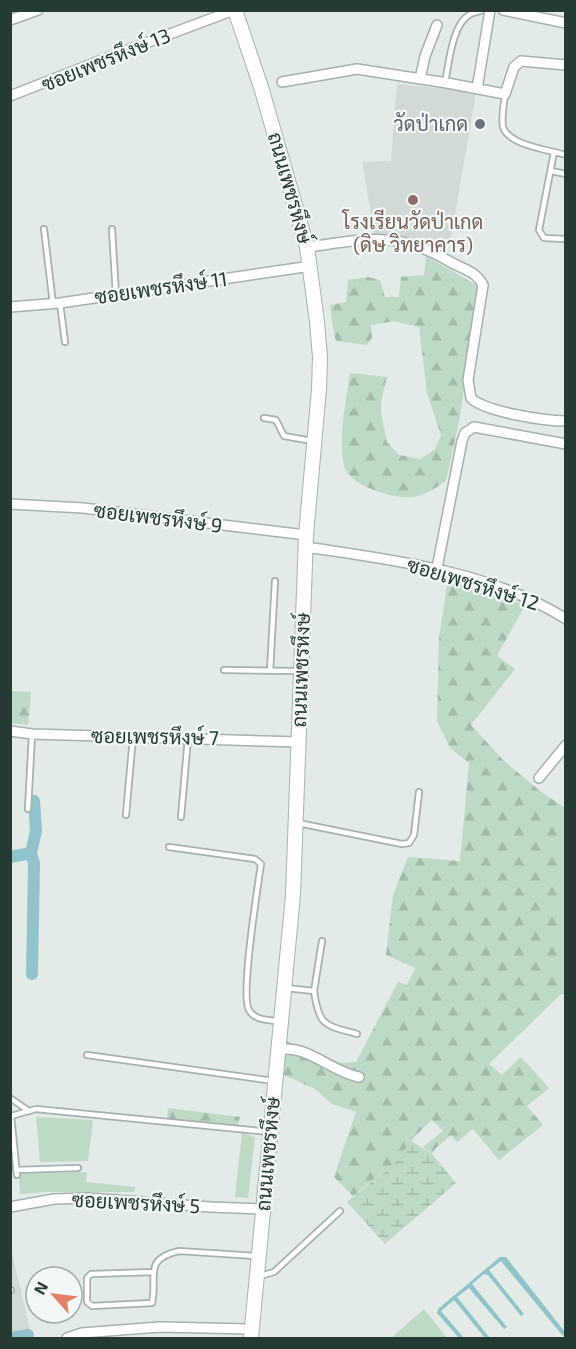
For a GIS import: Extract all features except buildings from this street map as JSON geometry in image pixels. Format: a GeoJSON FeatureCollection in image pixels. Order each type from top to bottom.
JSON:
{"type":"FeatureCollection","features":[{"type":"Feature","properties":{"kind":"main road","name":"ถนนเพชรหึงษ์"},"geometry":{"type":"LineString","coordinates":[[235,10],[261,87],[307,247],[320,357],[306,541],[292,895],[257,1276],[254,1335]]}},
{"type":"Feature","properties":{"kind":"street"},"geometry":{"type":"LineString","coordinates":[[10,20],[38,10]]}},
{"type":"Feature","properties":{"kind":"street","name":"ซอยเพชรหึงษ์ 13"},"geometry":{"type":"LineString","coordinates":[[10,96],[235,10]]}},
{"type":"Feature","properties":{"kind":"street"},"geometry":{"type":"LineString","coordinates":[[477,88],[490,10]]}},
{"type":"Feature","properties":{"kind":"street"},"geometry":{"type":"LineString","coordinates":[[503,10],[538,13],[566,23]]}},
{"type":"Feature","properties":{"kind":"street"},"geometry":{"type":"LineString","coordinates":[[420,79],[425,56],[437,25]]}},
{"type":"Feature","properties":{"kind":"street"},"geometry":{"type":"LineString","coordinates":[[261,87],[357,69],[445,82],[505,94],[514,67],[521,61],[566,65]]}},
{"type":"Feature","properties":{"kind":"street"},"geometry":{"type":"LineString","coordinates":[[307,247],[375,239],[402,243],[424,249],[476,275],[483,285],[468,380],[471,398],[480,404],[529,418],[566,422]]}},
{"type":"Feature","properties":{"kind":"street","name":"ซอยเพชรหึงษ์ 11"},"geometry":{"type":"LineString","coordinates":[[10,307],[116,295],[311,266]]}},
{"type":"Feature","properties":{"kind":"street"},"geometry":{"type":"LineString","coordinates":[[437,568],[465,433],[474,427],[566,444]]}},
{"type":"Feature","properties":{"kind":"street","name":"ซอยเพชรหึงษ์ 9"},"geometry":{"type":"LineString","coordinates":[[10,504],[83,508],[306,541]]}},
{"type":"Feature","properties":{"kind":"street","name":"ซอยเพชรหึงษ์ 12"},"geometry":{"type":"LineString","coordinates":[[306,541],[437,568],[525,598],[566,620]]}},
{"type":"Feature","properties":{"kind":"street","name":"ซอยเพชรหึงษ์ 7"},"geometry":{"type":"LineString","coordinates":[[10,731],[32,734],[299,742]]}},
{"type":"Feature","properties":{"kind":"street"},"geometry":{"type":"LineString","coordinates":[[539,778],[565,746]]}},
{"type":"Feature","properties":{"kind":"street"},"geometry":{"type":"LineString","coordinates":[[278,1050],[286,1048],[299,1050],[341,1072],[359,1077]]}},
{"type":"Feature","properties":{"kind":"street","name":"ซอยเพชรหึงษ์ 5"},"geometry":{"type":"LineString","coordinates":[[10,1207],[54,1199],[88,1198],[263,1209]]}},
{"type":"Feature","properties":{"kind":"street"},"geometry":{"type":"LineString","coordinates":[[67,1338],[82,1333],[159,1327],[254,1335]]}},
{"type":"Feature","properties":{"kind":"lane"},"geometry":{"type":"LineString","coordinates":[[445,82],[457,28],[470,14],[483,10]]}},
{"type":"Feature","properties":{"kind":"lane"},"geometry":{"type":"LineString","coordinates":[[505,94],[503,126],[506,134],[512,140],[566,155]]}},
{"type":"Feature","properties":{"kind":"lane"},"geometry":{"type":"LineString","coordinates":[[554,152],[539,230],[544,238],[566,239]]}},
{"type":"Feature","properties":{"kind":"lane"},"geometry":{"type":"LineString","coordinates":[[551,171],[566,174]]}},
{"type":"Feature","properties":{"kind":"lane"},"geometry":{"type":"LineString","coordinates":[[44,229],[65,342]]}},
{"type":"Feature","properties":{"kind":"lane"},"geometry":{"type":"LineString","coordinates":[[112,229],[116,295]]}},
{"type":"Feature","properties":{"kind":"lane"},"geometry":{"type":"LineString","coordinates":[[264,418],[276,420],[284,436],[314,442]]}},
{"type":"Feature","properties":{"kind":"lane"},"geometry":{"type":"LineString","coordinates":[[270,671],[274,580]]}},
{"type":"Feature","properties":{"kind":"lane"},"geometry":{"type":"LineString","coordinates":[[224,670],[301,672]]}},
{"type":"Feature","properties":{"kind":"lane"},"geometry":{"type":"LineString","coordinates":[[28,809],[32,734]]}},
{"type":"Feature","properties":{"kind":"lane"},"geometry":{"type":"LineString","coordinates":[[126,815],[133,737]]}},
{"type":"Feature","properties":{"kind":"lane"},"geometry":{"type":"LineString","coordinates":[[181,817],[188,738]]}},
{"type":"Feature","properties":{"kind":"lane"},"geometry":{"type":"LineString","coordinates":[[296,822],[402,844],[409,843],[414,834],[419,792]]}},
{"type":"Feature","properties":{"kind":"lane"},"geometry":{"type":"LineString","coordinates":[[169,847],[255,859],[261,864],[246,1005],[256,1017],[280,1022]]}},
{"type":"Feature","properties":{"kind":"lane"},"geometry":{"type":"LineString","coordinates":[[322,941],[314,991],[316,1006],[322,1020],[328,1026],[357,1034]]}},
{"type":"Feature","properties":{"kind":"lane"},"geometry":{"type":"LineString","coordinates":[[284,988],[314,991]]}},
{"type":"Feature","properties":{"kind":"lane"},"geometry":{"type":"LineString","coordinates":[[87,1055],[275,1082]]}},
{"type":"Feature","properties":{"kind":"lane"},"geometry":{"type":"LineString","coordinates":[[10,1098],[29,1111]]}},
{"type":"Feature","properties":{"kind":"lane"},"geometry":{"type":"LineString","coordinates":[[78,1167],[17,1172],[11,1116],[29,1111],[54,1110],[270,1132]]}},
{"type":"Feature","properties":{"kind":"lane"},"geometry":{"type":"LineString","coordinates":[[257,1276],[274,1272],[340,1211]]}},
{"type":"Feature","properties":{"kind":"lane"},"geometry":{"type":"LineString","coordinates":[[153,1272],[91,1274],[87,1278],[88,1305],[150,1304],[153,1300],[153,1272],[163,1256],[179,1251],[259,1256]]}},
{"type":"Feature","properties":{"kind":"shaded area","name":"โรงเรียนวัดป่าเกด (ดิษ วิทยาคาร)"},"geometry":{"type":"Polygon","coordinates":[[[397,84],[476,92],[451,238],[448,238],[445,244],[375,237],[362,162],[391,161],[397,84]]]}},
{"type":"Feature","properties":{"kind":"shaded area"},"geometry":{"type":"Polygon","coordinates":[[[10,1244],[24,1304],[24,1325],[29,1325],[30,1329],[10,1332],[10,1244]]]}},
{"type":"Feature","properties":{"kind":"green space"},"geometry":{"type":"Polygon","coordinates":[[[426,256],[478,286],[478,294],[459,422],[446,481],[422,495],[395,496],[373,490],[347,473],[342,455],[345,407],[350,373],[387,377],[381,401],[381,413],[387,442],[399,455],[420,459],[435,449],[441,435],[427,393],[419,327],[394,321],[371,325],[372,338],[367,345],[336,341],[330,305],[346,302],[348,280],[368,277],[380,280],[385,297],[399,297],[401,277],[424,275],[426,256]]]}},
{"type":"Feature","properties":{"kind":"green space"},"geometry":{"type":"Polygon","coordinates":[[[448,579],[525,605],[497,656],[515,669],[471,725],[503,760],[540,791],[565,808],[565,995],[561,994],[489,1064],[502,1075],[521,1057],[549,1088],[527,1106],[543,1125],[499,1160],[473,1129],[457,1142],[451,1135],[432,1154],[423,1147],[443,1131],[432,1120],[415,1136],[397,1161],[353,1196],[334,1177],[356,1112],[332,1104],[315,1089],[284,1075],[286,1041],[340,1063],[356,1062],[398,982],[407,985],[415,968],[386,955],[393,895],[408,857],[460,861],[469,763],[450,748],[437,721],[439,638],[448,579]]]}},
{"type":"Feature","properties":{"kind":"green space"},"geometry":{"type":"Polygon","coordinates":[[[11,691],[31,692],[28,725],[11,723],[11,691]]]}},
{"type":"Feature","properties":{"kind":"green space"},"geometry":{"type":"Polygon","coordinates":[[[168,1108],[240,1117],[238,1125],[167,1120],[168,1108]]]}},
{"type":"Feature","properties":{"kind":"green space"},"geometry":{"type":"Polygon","coordinates":[[[36,1117],[93,1120],[88,1161],[40,1162],[36,1117]]]}},
{"type":"Feature","properties":{"kind":"green space"},"geometry":{"type":"Polygon","coordinates":[[[242,1133],[255,1137],[248,1198],[235,1197],[242,1133]]]}},
{"type":"Feature","properties":{"kind":"green space"},"geometry":{"type":"Polygon","coordinates":[[[411,1141],[432,1154],[456,1183],[385,1244],[347,1202],[397,1161],[411,1141]]]}},
{"type":"Feature","properties":{"kind":"green space"},"geometry":{"type":"Polygon","coordinates":[[[87,1172],[86,1182],[135,1187],[134,1192],[20,1194],[19,1174],[87,1172]]]}},
{"type":"Feature","properties":{"kind":"green space"},"geometry":{"type":"Polygon","coordinates":[[[424,1309],[447,1338],[391,1338],[424,1309]]]}},
{"type":"Feature","properties":{"kind":"green space"},"geometry":{"type":"Polygon","coordinates":[[[30,1329],[32,1338],[11,1338],[11,1332],[30,1329]]]}},
{"type":"Feature","properties":{"kind":"water"},"geometry":{"type":"Polygon","coordinates":[[[500,1257],[506,1257],[565,1332],[563,1336],[501,1261],[489,1270],[524,1314],[521,1316],[488,1275],[484,1274],[472,1284],[507,1327],[504,1329],[469,1288],[457,1297],[490,1338],[485,1338],[454,1300],[441,1311],[464,1338],[459,1338],[437,1313],[438,1309],[500,1257]]]}},
{"type":"Feature","properties":{"kind":"waterway"},"geometry":{"type":"LineString","coordinates":[[10,857],[31,853],[36,831],[34,801]]}},
{"type":"Feature","properties":{"kind":"waterway"},"geometry":{"type":"LineString","coordinates":[[31,853],[34,863],[32,974]]}},
{"type":"Feature","properties":{"kind":"waterway"},"geometry":{"type":"LineString","coordinates":[[11,1338],[28,1335]]}},
{"type":"Feature","properties":{"kind":"place","name":"วัดป่าเกด"},"geometry":{"type":"Point","coordinates":[480,124]}},
{"type":"Feature","properties":{"kind":"place","name":"โรงเรียนวัดป่าเกด (ดิษ วิทยาคาร)"},"geometry":{"type":"Point","coordinates":[413,200]}}]}
